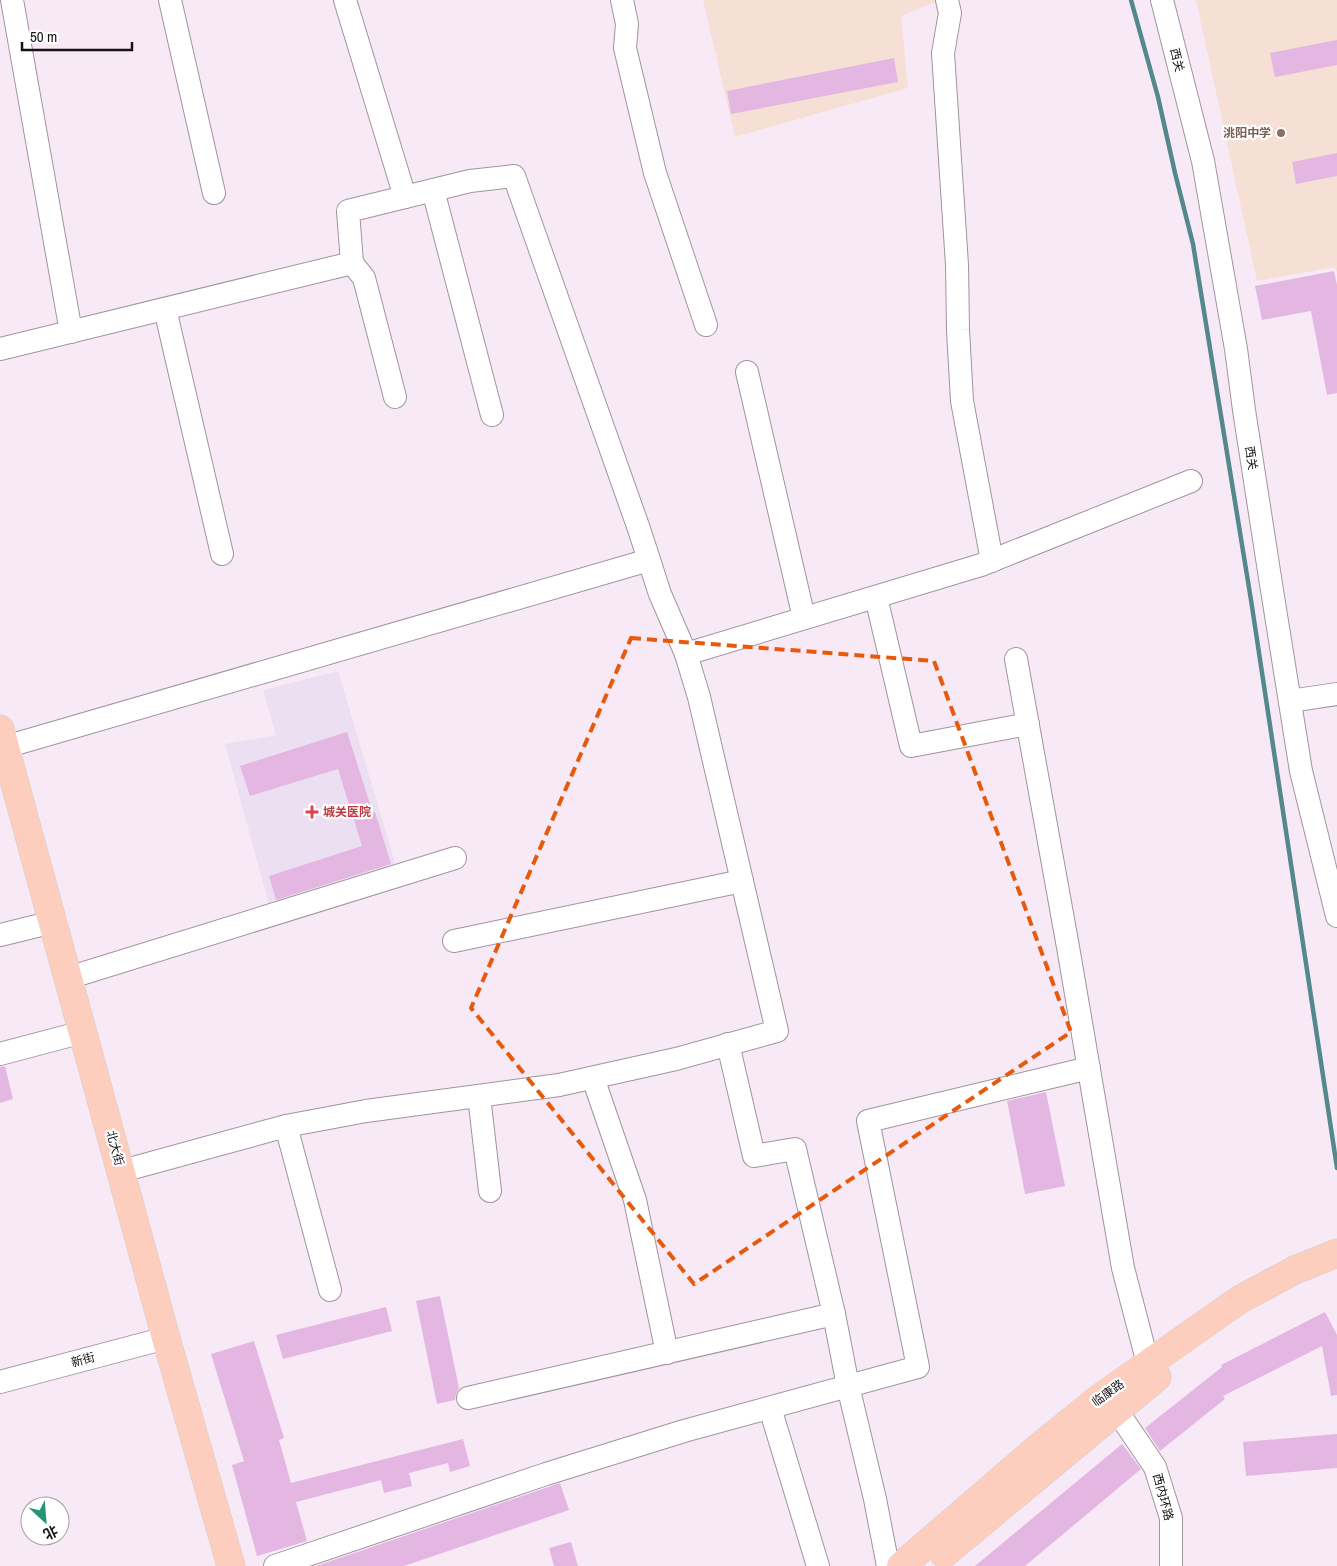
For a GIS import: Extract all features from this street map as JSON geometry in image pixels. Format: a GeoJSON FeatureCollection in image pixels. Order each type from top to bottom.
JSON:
{"type":"FeatureCollection","features":[{"type":"Feature","properties":{"kind":"main road","name":"北大街"},"geometry":{"type":"LineString","coordinates":[[2,738],[166,1338],[231,1566]]}},
{"type":"Feature","properties":{"kind":"main road","name":"临康路"},"geometry":{"type":"LineString","coordinates":[[901,1566],[1039,1447],[1101,1397],[1239,1300],[1295,1270],[1337,1252]]}},
{"type":"Feature","properties":{"kind":"main road","name":"临康路"},"geometry":{"type":"LineString","coordinates":[[929,1566],[1192,1348],[1238,1316],[1289,1291],[1337,1272]]}},
{"type":"Feature","properties":{"kind":"street"},"geometry":{"type":"LineString","coordinates":[[12,0],[71,332]]}},
{"type":"Feature","properties":{"kind":"street"},"geometry":{"type":"LineString","coordinates":[[170,0],[214,193]]}},
{"type":"Feature","properties":{"kind":"street"},"geometry":{"type":"LineString","coordinates":[[345,0],[405,197]]}},
{"type":"Feature","properties":{"kind":"street"},"geometry":{"type":"LineString","coordinates":[[622,0],[627,24],[625,48],[655,173],[706,325]]}},
{"type":"Feature","properties":{"kind":"street"},"geometry":{"type":"LineString","coordinates":[[947,0],[950,13],[943,53],[957,265],[962,401],[992,561]]}},
{"type":"Feature","properties":{"kind":"street","name":"西关"},"geometry":{"type":"LineString","coordinates":[[1162,0],[1205,170],[1236,349],[1260,517],[1302,771],[1337,916]]}},
{"type":"Feature","properties":{"kind":"street"},"geometry":{"type":"LineString","coordinates":[[122,1172],[286,1126],[366,1111],[559,1086],[777,1031],[699,698],[686,654],[660,594],[514,176],[470,181],[348,211],[352,263],[364,278],[395,398]]}},
{"type":"Feature","properties":{"kind":"street"},"geometry":{"type":"LineString","coordinates":[[433,190],[492,414]]}},
{"type":"Feature","properties":{"kind":"street"},"geometry":{"type":"LineString","coordinates":[[0,349],[352,263]]}},
{"type":"Feature","properties":{"kind":"street"},"geometry":{"type":"LineString","coordinates":[[165,309],[222,554]]}},
{"type":"Feature","properties":{"kind":"street"},"geometry":{"type":"LineString","coordinates":[[747,372],[804,618]]}},
{"type":"Feature","properties":{"kind":"street"},"geometry":{"type":"LineString","coordinates":[[686,654],[992,561],[1191,481]]}},
{"type":"Feature","properties":{"kind":"street"},"geometry":{"type":"LineString","coordinates":[[2,738],[649,560]]}},
{"type":"Feature","properties":{"kind":"street"},"geometry":{"type":"LineString","coordinates":[[876,597],[911,746],[1028,724]]}},
{"type":"Feature","properties":{"kind":"street"},"geometry":{"type":"LineString","coordinates":[[1016,659],[1123,1268],[1148,1364]]}},
{"type":"Feature","properties":{"kind":"street"},"geometry":{"type":"LineString","coordinates":[[1290,702],[1337,694]]}},
{"type":"Feature","properties":{"kind":"street"},"geometry":{"type":"LineString","coordinates":[[68,978],[456,858]]}},
{"type":"Feature","properties":{"kind":"street"},"geometry":{"type":"LineString","coordinates":[[454,941],[742,881]]}},
{"type":"Feature","properties":{"kind":"street"},"geometry":{"type":"LineString","coordinates":[[0,935],[53,922]]}},
{"type":"Feature","properties":{"kind":"street"},"geometry":{"type":"LineString","coordinates":[[0,1054],[83,1032]]}},
{"type":"Feature","properties":{"kind":"street"},"geometry":{"type":"LineString","coordinates":[[728,1044],[754,1156],[795,1149],[834,1314],[848,1386],[875,1498],[888,1566]]}},
{"type":"Feature","properties":{"kind":"street"},"geometry":{"type":"LineString","coordinates":[[275,1566],[546,1474],[684,1431],[918,1367],[868,1121],[1089,1068]]}},
{"type":"Feature","properties":{"kind":"street"},"geometry":{"type":"LineString","coordinates":[[593,1078],[635,1200],[667,1352]]}},
{"type":"Feature","properties":{"kind":"street"},"geometry":{"type":"LineString","coordinates":[[479,1096],[490,1191]]}},
{"type":"Feature","properties":{"kind":"street"},"geometry":{"type":"LineString","coordinates":[[286,1126],[330,1290]]}},
{"type":"Feature","properties":{"kind":"street"},"geometry":{"type":"LineString","coordinates":[[468,1398],[834,1314]]}},
{"type":"Feature","properties":{"kind":"street","name":"新街"},"geometry":{"type":"LineString","coordinates":[[0,1382],[166,1338]]}},
{"type":"Feature","properties":{"kind":"street"},"geometry":{"type":"LineString","coordinates":[[770,1408],[818,1566]]}},
{"type":"Feature","properties":{"kind":"street","name":"西内环路"},"geometry":{"type":"LineString","coordinates":[[1116,1411],[1155,1467],[1172,1518],[1171,1566]]}},
{"type":"Feature","properties":{"kind":"highlighted area"},"geometry":{"type":"Polygon","coordinates":[[[631,638],[934,661],[1071,1032],[694,1284],[471,1008],[631,638]]]}},
{"type":"Feature","properties":{"kind":"shaded area"},"geometry":{"type":"Polygon","coordinates":[[[703,0],[940,0],[901,16],[908,88],[735,137],[703,0]]]}},
{"type":"Feature","properties":{"kind":"shaded area","name":"洮阳中学"},"geometry":{"type":"Polygon","coordinates":[[[1196,0],[1337,0],[1337,273],[1335,267],[1257,281],[1196,0]]]}},
{"type":"Feature","properties":{"kind":"shaded area","name":"城关医院"},"geometry":{"type":"Polygon","coordinates":[[[338,671],[400,879],[273,919],[225,744],[276,735],[263,690],[338,671]]]}},
{"type":"Feature","properties":{"kind":"building"},"geometry":{"type":"Polygon","coordinates":[[[1337,40],[1337,65],[1275,77],[1270,53],[1337,40]]]}},
{"type":"Feature","properties":{"kind":"building"},"geometry":{"type":"Polygon","coordinates":[[[894,58],[898,82],[731,114],[727,91],[894,58]]]}},
{"type":"Feature","properties":{"kind":"building"},"geometry":{"type":"Polygon","coordinates":[[[1337,153],[1337,176],[1296,184],[1292,162],[1337,153]]]}},
{"type":"Feature","properties":{"kind":"building"},"geometry":{"type":"Polygon","coordinates":[[[1334,271],[1337,285],[1337,393],[1327,395],[1311,311],[1262,320],[1255,286],[1334,271]]]}},
{"type":"Feature","properties":{"kind":"building"},"geometry":{"type":"Polygon","coordinates":[[[347,732],[391,864],[276,900],[269,876],[362,846],[338,769],[250,796],[240,766],[347,732]]]}},
{"type":"Feature","properties":{"kind":"building"},"geometry":{"type":"Polygon","coordinates":[[[5,1066],[13,1099],[0,1103],[0,1067],[5,1066]]]}},
{"type":"Feature","properties":{"kind":"building"},"geometry":{"type":"Polygon","coordinates":[[[1046,1092],[1065,1186],[1025,1194],[1007,1101],[1046,1092]]]}},
{"type":"Feature","properties":{"kind":"building"},"geometry":{"type":"Polygon","coordinates":[[[440,1296],[459,1388],[455,1400],[437,1404],[416,1301],[440,1296]]]}},
{"type":"Feature","properties":{"kind":"building"},"geometry":{"type":"Polygon","coordinates":[[[386,1307],[392,1331],[283,1359],[276,1335],[386,1307]]]}},
{"type":"Feature","properties":{"kind":"building"},"geometry":{"type":"Polygon","coordinates":[[[1325,1312],[1337,1335],[1337,1395],[1331,1396],[1322,1346],[1223,1396],[1225,1399],[1160,1451],[1145,1428],[1222,1367],[1221,1365],[1325,1312]]]}},
{"type":"Feature","properties":{"kind":"building"},"geometry":{"type":"Polygon","coordinates":[[[254,1341],[284,1438],[279,1440],[291,1483],[463,1439],[470,1466],[450,1472],[448,1463],[409,1473],[412,1486],[384,1493],[381,1480],[296,1502],[307,1541],[257,1556],[232,1465],[244,1461],[211,1354],[254,1341]]]}},
{"type":"Feature","properties":{"kind":"building"},"geometry":{"type":"Polygon","coordinates":[[[1337,1434],[1337,1468],[1246,1476],[1243,1442],[1337,1434]]]}},
{"type":"Feature","properties":{"kind":"building"},"geometry":{"type":"Polygon","coordinates":[[[1122,1444],[1141,1469],[1025,1566],[975,1566],[1122,1444]]]}},
{"type":"Feature","properties":{"kind":"building"},"geometry":{"type":"Polygon","coordinates":[[[560,1483],[569,1510],[404,1566],[316,1566],[560,1483]]]}},
{"type":"Feature","properties":{"kind":"building"},"geometry":{"type":"Polygon","coordinates":[[[571,1542],[578,1566],[554,1566],[549,1548],[571,1542]]]}},
{"type":"Feature","properties":{"kind":"waterway"},"geometry":{"type":"LineString","coordinates":[[1131,0],[1158,97],[1193,244],[1251,600],[1337,1168]]}},
{"type":"Feature","properties":{"kind":"place","name":"洮阳中学"},"geometry":{"type":"Point","coordinates":[1281,133]}},
{"type":"Feature","properties":{"kind":"place","name":"城关医院"},"geometry":{"type":"Point","coordinates":[312,812]}}]}
